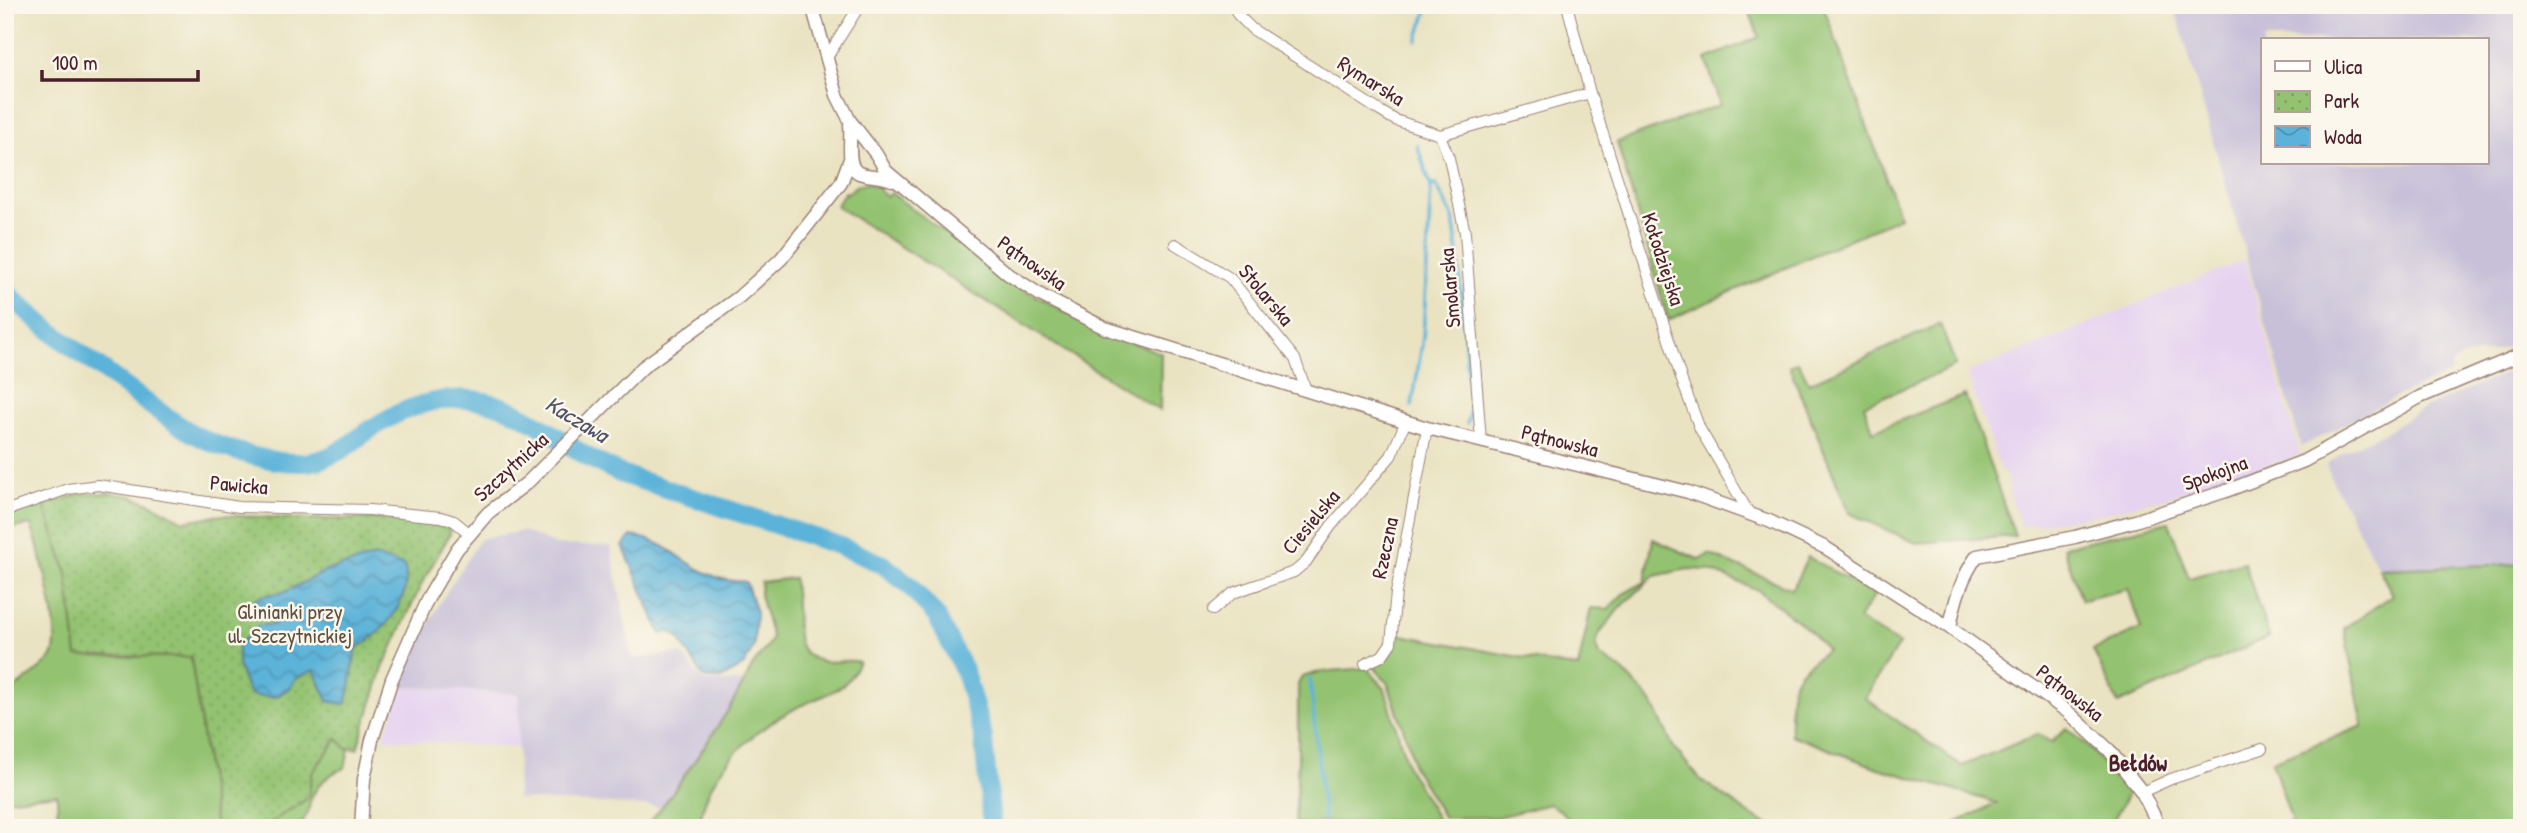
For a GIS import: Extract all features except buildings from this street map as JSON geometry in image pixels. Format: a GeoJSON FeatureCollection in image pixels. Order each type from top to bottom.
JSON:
{"type":"FeatureCollection","features":[{"type":"Feature","properties":{"kind":"street","name":"Pątnowska"},"geometry":{"type":"LineString","coordinates":[[812,5],[837,94],[850,121],[895,181],[1008,274],[1042,296],[1077,315],[1137,338],[1427,428],[1688,492],[1749,513],[1826,548],[1950,628],[2068,712],[2109,750],[2142,792],[2160,828]]}},
{"type":"Feature","properties":{"kind":"street"},"geometry":{"type":"LineString","coordinates":[[826,59],[860,5]]}},
{"type":"Feature","properties":{"kind":"street","name":"Rymarska"},"geometry":{"type":"LineString","coordinates":[[1233,5],[1238,15],[1252,29],[1380,111],[1395,120],[1440,135]]}},
{"type":"Feature","properties":{"kind":"street","name":"Kołodziejska"},"geometry":{"type":"LineString","coordinates":[[1567,5],[1590,93],[1682,382],[1700,429],[1749,513]]}},
{"type":"Feature","properties":{"kind":"street"},"geometry":{"type":"LineString","coordinates":[[1440,135],[1590,93]]}},
{"type":"Feature","properties":{"kind":"street","name":"Pątnowska"},"geometry":{"type":"LineString","coordinates":[[850,121],[850,157]]}},
{"type":"Feature","properties":{"kind":"street","name":"Smolarska"},"geometry":{"type":"LineString","coordinates":[[1440,135],[1450,158],[1465,233],[1481,441]]}},
{"type":"Feature","properties":{"kind":"street"},"geometry":{"type":"LineString","coordinates":[[841,183],[864,174],[875,167],[873,153],[856,148],[850,157],[852,168],[864,174]]}},
{"type":"Feature","properties":{"kind":"street","name":"Szczytnicka"},"geometry":{"type":"LineString","coordinates":[[361,828],[364,779],[372,740],[392,679],[439,578],[469,533],[488,513],[528,482],[595,412],[643,367],[740,297],[781,259],[841,183],[850,157]]}},
{"type":"Feature","properties":{"kind":"street","name":"Pątnowska"},"geometry":{"type":"LineString","coordinates":[[864,174],[895,181]]}},
{"type":"Feature","properties":{"kind":"street","name":"Stolarska"},"geometry":{"type":"LineString","coordinates":[[1175,244],[1230,278],[1295,359],[1306,390]]}},
{"type":"Feature","properties":{"kind":"street","name":"Spokojna"},"geometry":{"type":"LineString","coordinates":[[1950,628],[1953,607],[1966,572],[1977,556],[2075,537],[2135,521],[2226,491],[2304,461],[2420,397],[2522,354]]}},
{"type":"Feature","properties":{"kind":"street","name":"Ciesielska"},"geometry":{"type":"LineString","coordinates":[[1213,610],[1233,593],[1294,572],[1306,562],[1331,526],[1391,456],[1406,421]]}},
{"type":"Feature","properties":{"kind":"street","name":"Rzeczna"},"geometry":{"type":"LineString","coordinates":[[1365,664],[1382,656],[1391,643],[1396,593],[1427,428]]}},
{"type":"Feature","properties":{"kind":"street","name":"Pawicka"},"geometry":{"type":"LineString","coordinates":[[5,511],[68,489],[98,485],[239,507],[370,510],[441,517],[454,521],[469,533]]}},
{"type":"Feature","properties":{"kind":"street"},"geometry":{"type":"LineString","coordinates":[[2142,792],[2171,779],[2262,749]]}},
{"type":"Feature","properties":{"kind":"shaded area"},"geometry":{"type":"Polygon","coordinates":[[[2174,5],[2522,5],[2522,342],[2492,352],[2464,356],[2451,364],[2451,373],[2402,394],[2301,447],[2174,5]]]}},
{"type":"Feature","properties":{"kind":"shaded area"},"geometry":{"type":"Polygon","coordinates":[[[2245,260],[2300,455],[2161,499],[2093,516],[2021,526],[2009,493],[2009,479],[2000,469],[1967,373],[2245,260]]]}},
{"type":"Feature","properties":{"kind":"shaded area"},"geometry":{"type":"Polygon","coordinates":[[[2522,366],[2522,564],[2379,569],[2332,480],[2327,464],[2424,408],[2522,366]]]}},
{"type":"Feature","properties":{"kind":"shaded area"},"geometry":{"type":"Polygon","coordinates":[[[522,531],[557,545],[611,546],[632,659],[681,653],[703,681],[746,682],[722,723],[664,807],[517,799],[519,694],[399,686],[438,606],[480,539],[522,531]]]}},
{"type":"Feature","properties":{"kind":"shaded area"},"geometry":{"type":"Polygon","coordinates":[[[399,686],[520,694],[518,748],[383,739],[397,704],[399,686]]]}},
{"type":"Feature","properties":{"kind":"green space"},"geometry":{"type":"Polygon","coordinates":[[[1747,5],[1823,5],[1900,217],[1668,320],[1617,142],[1720,105],[1706,59],[1759,37],[1747,5]]]}},
{"type":"Feature","properties":{"kind":"green space"},"geometry":{"type":"Polygon","coordinates":[[[867,183],[881,187],[879,191],[887,196],[891,193],[1010,282],[1106,333],[1161,353],[1160,411],[836,206],[845,192],[867,183]]]}},
{"type":"Feature","properties":{"kind":"green space"},"geometry":{"type":"Polygon","coordinates":[[[1940,324],[1956,366],[1864,405],[1873,431],[1965,395],[2015,536],[1916,543],[1849,513],[1789,366],[1798,362],[1809,383],[1940,324]]]}},
{"type":"Feature","properties":{"kind":"green space","name":"Glinianki przy ul. Szczytnickiej"},"geometry":{"type":"Polygon","coordinates":[[[111,493],[131,496],[152,504],[183,521],[222,515],[301,519],[391,519],[448,526],[450,534],[422,583],[383,668],[357,749],[346,748],[337,738],[312,773],[308,798],[262,828],[216,828],[191,657],[77,656],[67,573],[44,505],[80,494],[111,493]]]}},
{"type":"Feature","properties":{"kind":"green space"},"geometry":{"type":"Polygon","coordinates":[[[44,505],[67,573],[77,656],[191,657],[216,828],[58,828],[57,794],[5,800],[5,696],[48,662],[54,647],[55,632],[49,593],[31,525],[5,529],[5,515],[44,505]]]}},
{"type":"Feature","properties":{"kind":"green space"},"geometry":{"type":"Polygon","coordinates":[[[2169,522],[2189,578],[2244,562],[2269,637],[2118,704],[2093,650],[2141,629],[2128,589],[2082,600],[2063,547],[2169,522]]]}},
{"type":"Feature","properties":{"kind":"green space"},"geometry":{"type":"Polygon","coordinates":[[[1653,539],[1700,560],[1709,554],[1792,589],[1808,557],[1875,595],[1858,619],[1899,644],[1865,698],[1962,766],[2038,734],[2052,742],[2066,728],[2087,745],[2129,792],[2109,828],[1945,828],[1997,803],[1878,768],[1791,735],[1790,702],[1793,685],[1804,668],[1827,650],[1810,631],[1758,590],[1709,570],[1688,569],[1654,576],[1618,610],[1598,636],[1596,646],[1599,655],[1624,672],[1652,702],[1674,748],[1700,779],[1752,816],[1774,828],[1576,828],[1561,811],[1549,804],[1498,817],[1444,818],[1413,766],[1410,748],[1388,684],[1372,664],[1388,656],[1396,634],[1578,668],[1591,608],[1608,609],[1623,594],[1645,582],[1653,539]]]}},
{"type":"Feature","properties":{"kind":"green space"},"geometry":{"type":"Polygon","coordinates":[[[2522,564],[2522,828],[2277,828],[2292,822],[2272,761],[2363,726],[2344,628],[2393,595],[2379,569],[2522,564]]]}},
{"type":"Feature","properties":{"kind":"green space"},"geometry":{"type":"Polygon","coordinates":[[[794,578],[797,631],[801,647],[812,658],[821,661],[859,662],[853,673],[839,688],[780,717],[735,753],[713,783],[701,818],[677,828],[644,828],[709,740],[772,638],[760,595],[761,582],[794,578]]]}},
{"type":"Feature","properties":{"kind":"green space"},"geometry":{"type":"Polygon","coordinates":[[[1367,668],[1385,689],[1408,768],[1438,820],[1295,823],[1298,684],[1302,677],[1319,672],[1367,668]]]}},
{"type":"Feature","properties":{"kind":"green space"},"geometry":{"type":"Polygon","coordinates":[[[338,738],[349,748],[345,768],[328,776],[319,785],[301,828],[262,828],[308,798],[312,773],[338,738]]]}},
{"type":"Feature","properties":{"kind":"water"},"geometry":{"type":"Polygon","coordinates":[[[631,536],[657,543],[696,568],[722,579],[746,582],[756,613],[754,646],[744,665],[721,679],[704,678],[678,637],[669,631],[661,634],[623,546],[631,536]]]}},
{"type":"Feature","properties":{"kind":"water"},"geometry":{"type":"Polygon","coordinates":[[[375,557],[404,565],[405,590],[401,602],[386,624],[357,648],[345,704],[328,701],[314,670],[295,679],[291,687],[276,697],[256,696],[248,692],[238,665],[238,646],[259,625],[272,625],[275,621],[272,615],[253,612],[250,605],[255,599],[285,592],[328,570],[375,557]]]}},
{"type":"Feature","properties":{"kind":"waterway"},"geometry":{"type":"LineString","coordinates":[[1417,40],[1429,5]]}},
{"type":"Feature","properties":{"kind":"waterway"},"geometry":{"type":"LineString","coordinates":[[1412,406],[1423,338],[1431,187],[1417,145]]}},
{"type":"Feature","properties":{"kind":"waterway"},"geometry":{"type":"LineString","coordinates":[[1431,185],[1436,185],[1453,218],[1470,409],[1467,423]]}},
{"type":"Feature","properties":{"kind":"waterway","name":"Kaczawa"},"geometry":{"type":"LineString","coordinates":[[5,290],[52,332],[157,410],[203,439],[236,451],[273,460],[308,462],[330,456],[408,409],[448,399],[476,400],[522,415],[588,457],[621,474],[837,545],[882,564],[909,585],[937,617],[965,673],[983,736],[992,828]]}},
{"type":"Feature","properties":{"kind":"waterway"},"geometry":{"type":"LineString","coordinates":[[1310,679],[1324,820]]}},
{"type":"Feature","properties":{"kind":"district","name":"Bełdów"},"geometry":{"type":"Point","coordinates":[2138,763]}}]}
